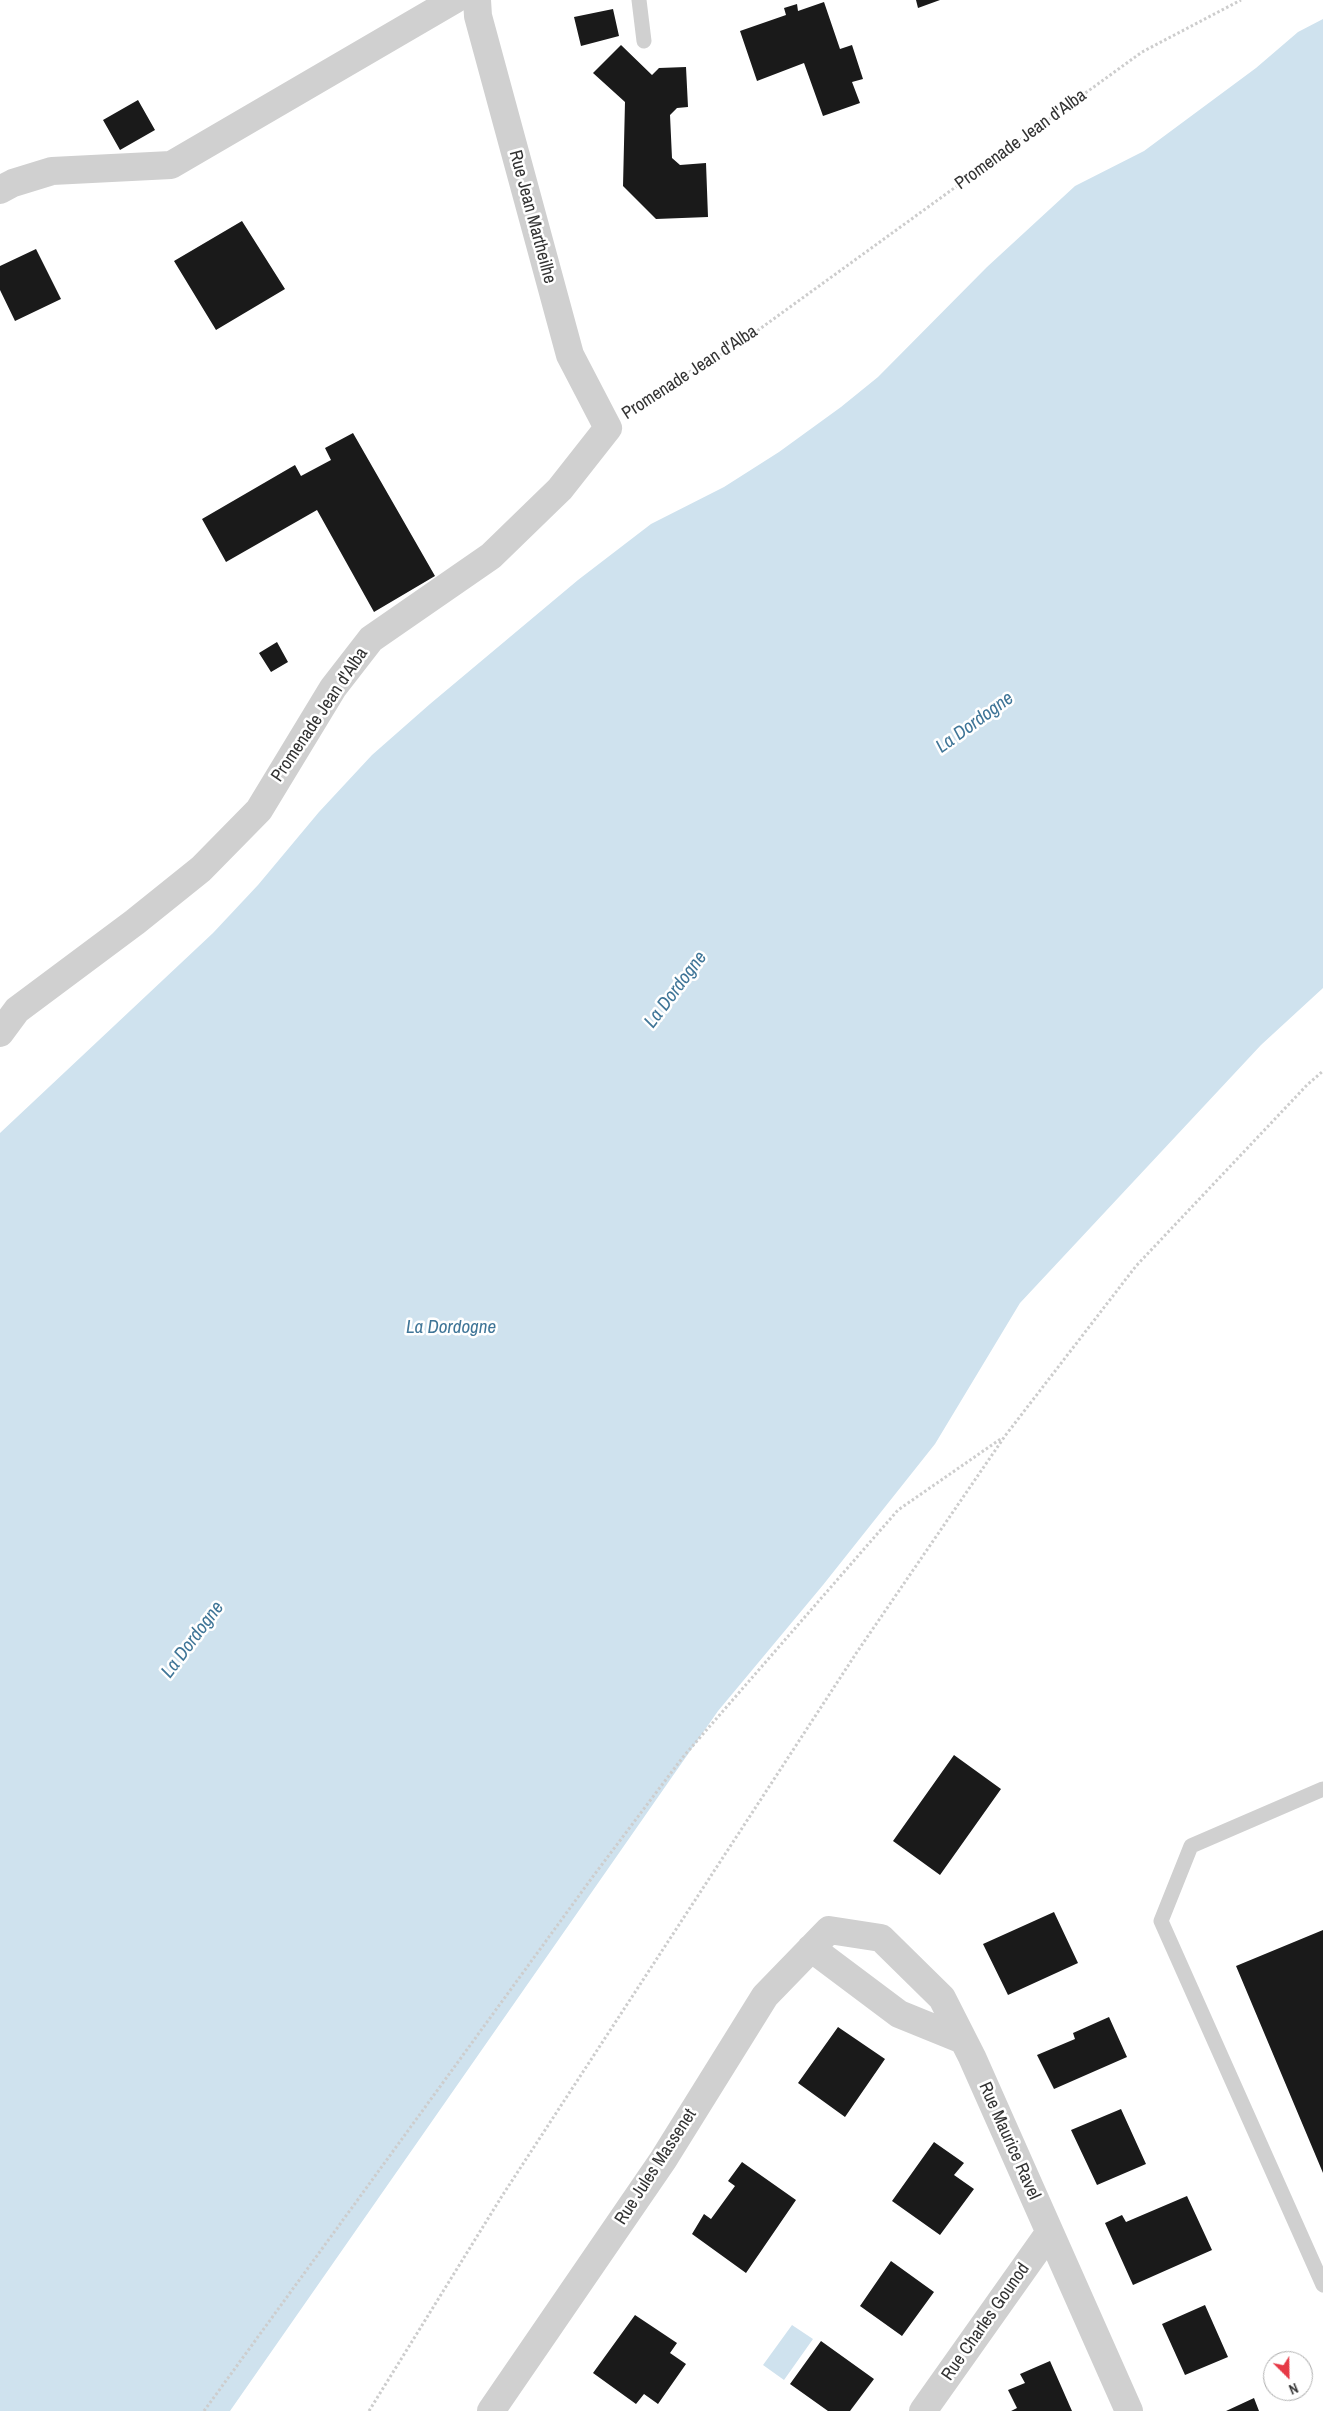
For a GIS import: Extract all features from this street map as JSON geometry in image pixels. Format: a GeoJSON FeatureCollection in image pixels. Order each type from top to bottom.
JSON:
{"type":"FeatureCollection","features":[{"type":"Feature","properties":{"kind":"street"},"geometry":{"type":"LineString","coordinates":[[0,190],[13,183],[52,171],[171,165],[454,0]]}},
{"type":"Feature","properties":{"kind":"street","name":"Rue Jean Martheilhe"},"geometry":{"type":"LineString","coordinates":[[477,0],[478,16],[570,356],[608,428]]}},
{"type":"Feature","properties":{"kind":"street","name":"Promenade Jean d'Alba"},"geometry":{"type":"LineString","coordinates":[[0,1033],[17,1010],[135,922],[202,869],[258,810],[334,688],[371,639],[491,556],[560,489],[608,428]]}},
{"type":"Feature","properties":{"kind":"street","name":"Rue Maurice Ravel"},"geometry":{"type":"LineString","coordinates":[[820,1939],[880,1938],[942,1998],[963,2040],[1129,2411]]}},
{"type":"Feature","properties":{"kind":"street"},"geometry":{"type":"LineString","coordinates":[[820,1939],[899,2014],[963,2040]]}},
{"type":"Feature","properties":{"kind":"street","name":"Rue Jules Massenet"},"geometry":{"type":"LineString","coordinates":[[492,2411],[663,2160],[764,1996],[820,1939]]}},
{"type":"Feature","properties":{"kind":"street","name":"Rue Charles Gounod"},"geometry":{"type":"LineString","coordinates":[[923,2411],[1049,2233]]}},
{"type":"Feature","properties":{"kind":"lane"},"geometry":{"type":"LineString","coordinates":[[639,0],[644,41]]}},
{"type":"Feature","properties":{"kind":"lane"},"geometry":{"type":"LineString","coordinates":[[1323,1789],[1190,1846],[1161,1922],[1323,2286]]}},
{"type":"Feature","properties":{"kind":"path","name":"Promenade Jean d'Alba"},"geometry":{"type":"LineString","coordinates":[[608,428],[668,384],[739,344],[1142,52],[1241,0]]}},
{"type":"Feature","properties":{"kind":"path"},"geometry":{"type":"LineString","coordinates":[[368,2411],[502,2196],[857,1652],[1006,1436],[1136,1266],[1323,1070]]}},
{"type":"Feature","properties":{"kind":"path"},"geometry":{"type":"LineString","coordinates":[[204,2411],[428,2102],[683,1757],[898,1510],[1006,1436]]}},
{"type":"Feature","properties":{"kind":"water","name":"La Dordogne"},"geometry":{"type":"Polygon","coordinates":[[[1323,19],[1323,988],[1261,1045],[1020,1303],[935,1444],[823,1585],[718,1711],[230,2411],[0,2411],[0,1133],[213,933],[258,885],[319,812],[372,755],[430,704],[578,580],[651,524],[724,487],[779,452],[841,407],[878,377],[987,267],[1075,186],[1144,151],[1256,68],[1298,32],[1323,19]]]}},
{"type":"Feature","properties":{"kind":"water"},"geometry":{"type":"Polygon","coordinates":[[[792,2325],[813,2339],[784,2380],[763,2365],[792,2325]]]}},
{"type":"Feature","properties":{"kind":"building"},"geometry":{"type":"Polygon","coordinates":[[[916,0],[940,0],[918,8],[916,0]]]}},
{"type":"Feature","properties":{"kind":"building"},"geometry":{"type":"Polygon","coordinates":[[[824,2],[840,49],[852,45],[863,79],[852,82],[860,103],[823,116],[804,63],[757,81],[740,31],[786,15],[784,8],[797,4],[798,11],[824,2]]]}},
{"type":"Feature","properties":{"kind":"building"},"geometry":{"type":"Polygon","coordinates":[[[613,9],[619,36],[581,46],[574,17],[613,9]]]}},
{"type":"Feature","properties":{"kind":"building"},"geometry":{"type":"Polygon","coordinates":[[[621,45],[652,75],[659,68],[686,67],[688,107],[677,108],[670,115],[672,158],[680,165],[706,163],[708,217],[656,219],[623,186],[625,102],[593,73],[621,45]]]}},
{"type":"Feature","properties":{"kind":"building"},"geometry":{"type":"Polygon","coordinates":[[[138,100],[155,130],[120,150],[103,120],[138,100]]]}},
{"type":"Feature","properties":{"kind":"building"},"geometry":{"type":"Polygon","coordinates":[[[242,221],[285,289],[216,330],[174,261],[242,221]]]}},
{"type":"Feature","properties":{"kind":"building"},"geometry":{"type":"Polygon","coordinates":[[[36,249],[61,299],[15,321],[0,290],[0,266],[36,249]]]}},
{"type":"Feature","properties":{"kind":"building"},"geometry":{"type":"Polygon","coordinates":[[[353,433],[435,576],[374,612],[317,510],[226,562],[202,519],[295,465],[301,476],[331,460],[325,448],[353,433]]]}},
{"type":"Feature","properties":{"kind":"building"},"geometry":{"type":"Polygon","coordinates":[[[277,642],[288,662],[271,672],[259,653],[277,642]]]}},
{"type":"Feature","properties":{"kind":"building"},"geometry":{"type":"Polygon","coordinates":[[[954,1755],[1001,1789],[940,1875],[893,1841],[954,1755]]]}},
{"type":"Feature","properties":{"kind":"building"},"geometry":{"type":"Polygon","coordinates":[[[1054,1912],[1078,1963],[1008,1995],[983,1944],[1054,1912]]]}},
{"type":"Feature","properties":{"kind":"building"},"geometry":{"type":"Polygon","coordinates":[[[1323,1930],[1323,2173],[1236,1966],[1323,1930]]]}},
{"type":"Feature","properties":{"kind":"building"},"geometry":{"type":"Polygon","coordinates":[[[1109,2017],[1127,2057],[1054,2089],[1037,2055],[1075,2039],[1073,2033],[1109,2017]]]}},
{"type":"Feature","properties":{"kind":"building"},"geometry":{"type":"Polygon","coordinates":[[[838,2027],[885,2059],[845,2117],[798,2083],[838,2027]]]}},
{"type":"Feature","properties":{"kind":"building"},"geometry":{"type":"Polygon","coordinates":[[[1121,2109],[1146,2164],[1097,2185],[1071,2130],[1121,2109]]]}},
{"type":"Feature","properties":{"kind":"building"},"geometry":{"type":"Polygon","coordinates":[[[934,2142],[964,2163],[954,2175],[974,2189],[940,2235],[892,2201],[934,2142]]]}},
{"type":"Feature","properties":{"kind":"building"},"geometry":{"type":"Polygon","coordinates":[[[742,2162],[796,2200],[746,2273],[692,2234],[704,2214],[711,2219],[735,2186],[728,2181],[742,2162]]]}},
{"type":"Feature","properties":{"kind":"building"},"geometry":{"type":"Polygon","coordinates":[[[1187,2196],[1212,2250],[1133,2285],[1105,2223],[1122,2215],[1126,2222],[1187,2196]]]}},
{"type":"Feature","properties":{"kind":"building"},"geometry":{"type":"Polygon","coordinates":[[[891,2261],[934,2292],[902,2336],[860,2306],[891,2261]]]}},
{"type":"Feature","properties":{"kind":"building"},"geometry":{"type":"Polygon","coordinates":[[[1205,2305],[1228,2357],[1185,2375],[1162,2324],[1205,2305]]]}},
{"type":"Feature","properties":{"kind":"building"},"geometry":{"type":"Polygon","coordinates":[[[635,2315],[677,2343],[670,2353],[686,2364],[658,2404],[644,2394],[636,2404],[593,2373],[635,2315]]]}},
{"type":"Feature","properties":{"kind":"building"},"geometry":{"type":"Polygon","coordinates":[[[821,2341],[874,2379],[850,2411],[828,2411],[790,2384],[821,2341]]]}},
{"type":"Feature","properties":{"kind":"building"},"geometry":{"type":"Polygon","coordinates":[[[1050,2361],[1072,2411],[1011,2411],[1017,2408],[1008,2390],[1025,2383],[1020,2374],[1050,2361]]]}},
{"type":"Feature","properties":{"kind":"building"},"geometry":{"type":"Polygon","coordinates":[[[1254,2398],[1259,2411],[1226,2411],[1254,2398]]]}}]}
